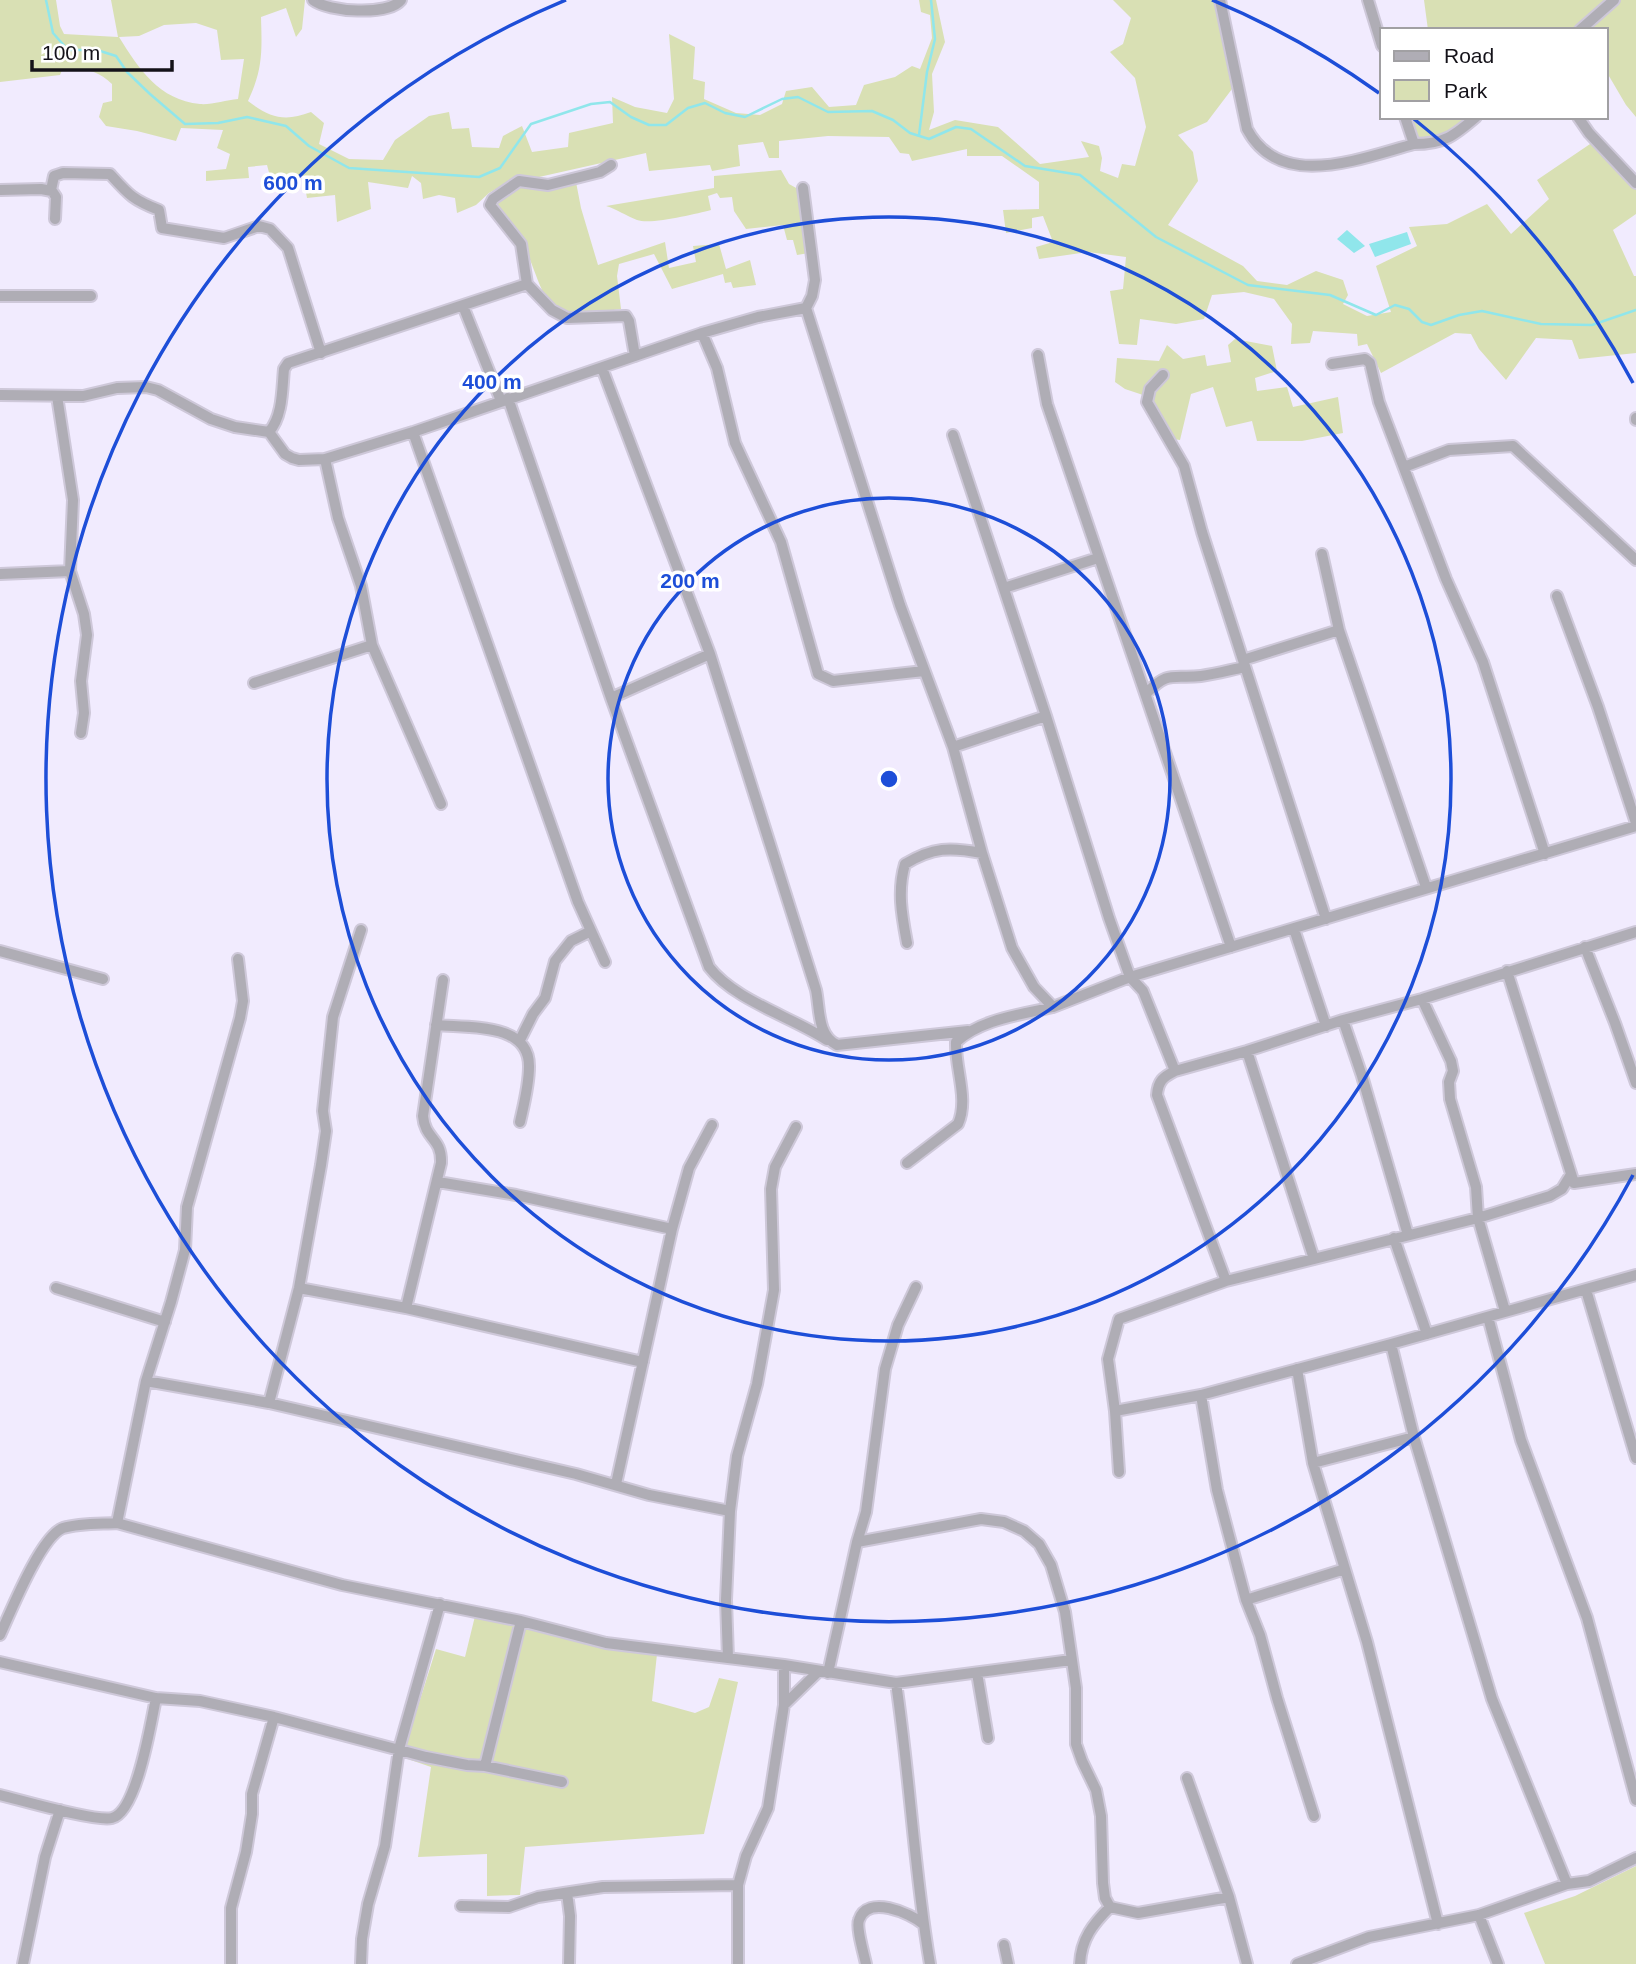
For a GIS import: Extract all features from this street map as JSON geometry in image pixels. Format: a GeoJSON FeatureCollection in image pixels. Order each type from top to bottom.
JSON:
{"type":"FeatureCollection","features":[{"type":"Feature","properties":{"kind":"street"},"geometry":{"type":"LineString","coordinates":[[313,0],[324,6],[362,10],[390,8],[401,0]]}},
{"type":"Feature","properties":{"kind":"street"},"geometry":{"type":"LineString","coordinates":[[1220,0],[1247,129],[1253,141],[1266,153],[1306,166],[1337,164],[1414,144],[1449,139],[1474,119]]}},
{"type":"Feature","properties":{"kind":"street"},"geometry":{"type":"LineString","coordinates":[[1368,0],[1380,39]]}},
{"type":"Feature","properties":{"kind":"street"},"geometry":{"type":"LineString","coordinates":[[1582,28],[1614,0]]}},
{"type":"Feature","properties":{"kind":"street"},"geometry":{"type":"LineString","coordinates":[[1406,119],[1414,144]]}},
{"type":"Feature","properties":{"kind":"street"},"geometry":{"type":"LineString","coordinates":[[1579,119],[1636,183]]}},
{"type":"Feature","properties":{"kind":"street"},"geometry":{"type":"LineString","coordinates":[[611,164],[600,172],[548,185],[519,181],[493,199],[490,207],[521,244],[527,284],[552,310],[563,317],[626,316],[635,356]]}},
{"type":"Feature","properties":{"kind":"street"},"geometry":{"type":"LineString","coordinates":[[55,219],[56,197],[51,190],[54,176],[63,173],[110,174],[126,194],[159,210],[162,228],[224,238],[259,226],[270,229],[288,248],[321,354]]}},
{"type":"Feature","properties":{"kind":"street"},"geometry":{"type":"LineString","coordinates":[[803,188],[815,280],[806,308],[900,605],[953,747],[1012,948],[1034,987],[1054,1007]]}},
{"type":"Feature","properties":{"kind":"street"},"geometry":{"type":"LineString","coordinates":[[0,190],[51,190]]}},
{"type":"Feature","properties":{"kind":"street"},"geometry":{"type":"LineString","coordinates":[[269,432],[279,413],[286,366],[291,361],[321,354],[527,284]]}},
{"type":"Feature","properties":{"kind":"street"},"geometry":{"type":"LineString","coordinates":[[0,296],[91,296]]}},
{"type":"Feature","properties":{"kind":"street"},"geometry":{"type":"LineString","coordinates":[[463,306],[504,399],[709,967],[737,991],[837,1045],[968,1031],[1054,1007],[1130,977],[1426,887],[1545,854],[1636,824],[1598,707],[1557,596]]}},
{"type":"Feature","properties":{"kind":"street"},"geometry":{"type":"LineString","coordinates":[[0,395],[83,396],[117,388],[146,387],[158,390],[211,419],[235,427],[269,432],[285,454],[292,458],[326,459],[702,333],[758,317],[806,308]]}},
{"type":"Feature","properties":{"kind":"street"},"geometry":{"type":"LineString","coordinates":[[702,333],[717,368],[735,443],[781,542],[818,674],[833,681],[925,671]]}},
{"type":"Feature","properties":{"kind":"street"},"geometry":{"type":"LineString","coordinates":[[1038,355],[1047,404],[1231,947]]}},
{"type":"Feature","properties":{"kind":"street"},"geometry":{"type":"LineString","coordinates":[[1332,364],[1365,359],[1370,363],[1379,402],[1446,579],[1483,662],[1545,854]]}},
{"type":"Feature","properties":{"kind":"street"},"geometry":{"type":"LineString","coordinates":[[602,368],[710,654],[816,990],[822,1029],[828,1041]]}},
{"type":"Feature","properties":{"kind":"street"},"geometry":{"type":"LineString","coordinates":[[1163,374],[1150,389],[1147,402],[1184,466],[1326,919]]}},
{"type":"Feature","properties":{"kind":"street"},"geometry":{"type":"LineString","coordinates":[[57,396],[73,500],[69,571],[84,614],[87,635],[81,681],[81,733]]}},
{"type":"Feature","properties":{"kind":"street"},"geometry":{"type":"LineString","coordinates":[[413,432],[578,902],[605,962]]}},
{"type":"Feature","properties":{"kind":"street"},"geometry":{"type":"LineString","coordinates":[[953,435],[1046,716],[1109,918],[1130,977],[1143,991],[1175,1071]]}},
{"type":"Feature","properties":{"kind":"street"},"geometry":{"type":"LineString","coordinates":[[1405,467],[1449,450],[1513,446],[1636,560]]}},
{"type":"Feature","properties":{"kind":"street"},"geometry":{"type":"LineString","coordinates":[[326,459],[338,518],[361,586],[372,645],[441,804]]}},
{"type":"Feature","properties":{"kind":"street"},"geometry":{"type":"LineString","coordinates":[[1322,554],[1339,630],[1426,887]]}},
{"type":"Feature","properties":{"kind":"street"},"geometry":{"type":"LineString","coordinates":[[1004,588],[1098,558]]}},
{"type":"Feature","properties":{"kind":"street"},"geometry":{"type":"LineString","coordinates":[[0,574],[69,571]]}},
{"type":"Feature","properties":{"kind":"street"},"geometry":{"type":"LineString","coordinates":[[1147,693],[1157,681],[1172,675],[1200,676],[1244,664],[1339,630]]}},
{"type":"Feature","properties":{"kind":"street"},"geometry":{"type":"LineString","coordinates":[[254,683],[372,645]]}},
{"type":"Feature","properties":{"kind":"street"},"geometry":{"type":"LineString","coordinates":[[611,698],[710,654]]}},
{"type":"Feature","properties":{"kind":"street"},"geometry":{"type":"LineString","coordinates":[[953,747],[1046,716]]}},
{"type":"Feature","properties":{"kind":"street"},"geometry":{"type":"LineString","coordinates":[[907,943],[900,902],[901,878],[905,864],[937,849],[982,853]]}},
{"type":"Feature","properties":{"kind":"street"},"geometry":{"type":"LineString","coordinates":[[1294,929],[1326,1026]]}},
{"type":"Feature","properties":{"kind":"street"},"geometry":{"type":"LineString","coordinates":[[269,1403],[299,1289],[326,1131],[323,1111],[332,1017],[361,930]]}},
{"type":"Feature","properties":{"kind":"street"},"geometry":{"type":"LineString","coordinates":[[520,1040],[533,1014],[545,998],[555,961],[571,940],[591,931]]}},
{"type":"Feature","properties":{"kind":"street"},"geometry":{"type":"LineString","coordinates":[[1226,1281],[1157,1095],[1158,1084],[1164,1077],[1175,1071],[1422,999],[1636,932]]}},
{"type":"Feature","properties":{"kind":"street"},"geometry":{"type":"LineString","coordinates":[[1585,947],[1636,1083]]}},
{"type":"Feature","properties":{"kind":"street"},"geometry":{"type":"LineString","coordinates":[[0,951],[103,979]]}},
{"type":"Feature","properties":{"kind":"street"},"geometry":{"type":"LineString","coordinates":[[117,1523],[146,1381],[185,1250],[187,1208],[240,1018],[243,1001],[237,959]]}},
{"type":"Feature","properties":{"kind":"street"},"geometry":{"type":"LineString","coordinates":[[1507,971],[1574,1183],[1636,1174]]}},
{"type":"Feature","properties":{"kind":"street"},"geometry":{"type":"LineString","coordinates":[[407,1308],[438,1182],[442,1151],[424,1127],[423,1116],[443,980]]}},
{"type":"Feature","properties":{"kind":"street"},"geometry":{"type":"LineString","coordinates":[[1422,999],[1451,1061],[1453,1071],[1449,1082],[1450,1099],[1476,1187],[1478,1218],[1505,1311]]}},
{"type":"Feature","properties":{"kind":"street"},"geometry":{"type":"LineString","coordinates":[[1343,1020],[1363,1076],[1408,1235]]}},
{"type":"Feature","properties":{"kind":"street"},"geometry":{"type":"LineString","coordinates":[[436,1025],[500,1031],[520,1040],[527,1051],[529,1066],[520,1122]]}},
{"type":"Feature","properties":{"kind":"street"},"geometry":{"type":"LineString","coordinates":[[907,1163],[958,1124],[963,1106],[955,1055],[956,1042],[968,1031]]}},
{"type":"Feature","properties":{"kind":"street"},"geometry":{"type":"LineString","coordinates":[[1247,1051],[1314,1259]]}},
{"type":"Feature","properties":{"kind":"street"},"geometry":{"type":"LineString","coordinates":[[616,1484],[671,1229],[689,1168],[712,1125]]}},
{"type":"Feature","properties":{"kind":"street"},"geometry":{"type":"LineString","coordinates":[[728,1658],[726,1600],[730,1511],[737,1456],[757,1384],[774,1290],[771,1189],[775,1167],[796,1127]]}},
{"type":"Feature","properties":{"kind":"street"},"geometry":{"type":"LineString","coordinates":[[1119,1472],[1108,1359],[1119,1319],[1226,1281],[1478,1218],[1550,1196],[1562,1189],[1570,1176]]}},
{"type":"Feature","properties":{"kind":"street"},"geometry":{"type":"LineString","coordinates":[[438,1182],[516,1195],[671,1229]]}},
{"type":"Feature","properties":{"kind":"street"},"geometry":{"type":"LineString","coordinates":[[1394,1238],[1427,1334]]}},
{"type":"Feature","properties":{"kind":"street"},"geometry":{"type":"LineString","coordinates":[[1115,1412],[1200,1395],[1636,1275]]}},
{"type":"Feature","properties":{"kind":"street"},"geometry":{"type":"LineString","coordinates":[[784,1705],[824,1672],[866,1512],[885,1369],[898,1325],[916,1287]]}},
{"type":"Feature","properties":{"kind":"street"},"geometry":{"type":"LineString","coordinates":[[56,1288],[165,1322]]}},
{"type":"Feature","properties":{"kind":"street"},"geometry":{"type":"LineString","coordinates":[[299,1289],[407,1308],[642,1362]]}},
{"type":"Feature","properties":{"kind":"street"},"geometry":{"type":"LineString","coordinates":[[1586,1290],[1636,1458]]}},
{"type":"Feature","properties":{"kind":"street"},"geometry":{"type":"LineString","coordinates":[[1488,1317],[1521,1440],[1587,1618],[1636,1800]]}},
{"type":"Feature","properties":{"kind":"street"},"geometry":{"type":"LineString","coordinates":[[1391,1344],[1414,1437],[1492,1699],[1567,1884]]}},
{"type":"Feature","properties":{"kind":"street"},"geometry":{"type":"LineString","coordinates":[[1297,1369],[1313,1463],[1370,1656],[1438,1924]]}},
{"type":"Feature","properties":{"kind":"street"},"geometry":{"type":"LineString","coordinates":[[146,1381],[269,1403],[616,1484],[649,1495],[730,1511]]}},
{"type":"Feature","properties":{"kind":"street"},"geometry":{"type":"LineString","coordinates":[[1200,1395],[1217,1490],[1246,1600],[1260,1635],[1314,1816]]}},
{"type":"Feature","properties":{"kind":"street"},"geometry":{"type":"LineString","coordinates":[[1313,1463],[1414,1437]]}},
{"type":"Feature","properties":{"kind":"street"},"geometry":{"type":"LineString","coordinates":[[857,1542],[981,1519],[1004,1522],[1024,1531],[1039,1544],[1051,1565],[1065,1612],[1076,1688],[1076,1744],[1096,1790],[1101,1815],[1105,1898],[1110,1907],[1138,1913],[1229,1897]]}},
{"type":"Feature","properties":{"kind":"street"},"geometry":{"type":"LineString","coordinates":[[0,1634],[42,1549],[53,1534],[74,1526],[117,1523],[342,1585],[521,1621],[606,1643],[784,1665],[896,1683],[1071,1660]]}},
{"type":"Feature","properties":{"kind":"street"},"geometry":{"type":"LineString","coordinates":[[1246,1600],[1345,1569]]}},
{"type":"Feature","properties":{"kind":"street"},"geometry":{"type":"LineString","coordinates":[[360,1964],[368,1904],[385,1846],[398,1749],[440,1604]]}},
{"type":"Feature","properties":{"kind":"street"},"geometry":{"type":"LineString","coordinates":[[485,1766],[521,1621]]}},
{"type":"Feature","properties":{"kind":"street"},"geometry":{"type":"LineString","coordinates":[[0,1662],[156,1698],[200,1701],[467,1765],[485,1766],[562,1782]]}},
{"type":"Feature","properties":{"kind":"street"},"geometry":{"type":"LineString","coordinates":[[738,1964],[738,1885],[746,1856],[768,1808],[784,1705],[784,1665]]}},
{"type":"Feature","properties":{"kind":"street"},"geometry":{"type":"LineString","coordinates":[[977,1673],[988,1738]]}},
{"type":"Feature","properties":{"kind":"street"},"geometry":{"type":"LineString","coordinates":[[896,1683],[907,1755],[923,1924],[930,1964]]}},
{"type":"Feature","properties":{"kind":"street"},"geometry":{"type":"LineString","coordinates":[[0,1795],[110,1819],[120,1814],[127,1805],[137,1781],[156,1698]]}},
{"type":"Feature","properties":{"kind":"street"},"geometry":{"type":"LineString","coordinates":[[230,1964],[231,1908],[250,1835],[252,1794],[274,1717]]}},
{"type":"Feature","properties":{"kind":"street"},"geometry":{"type":"LineString","coordinates":[[1187,1778],[1229,1897],[1247,1964]]}},
{"type":"Feature","properties":{"kind":"street"},"geometry":{"type":"LineString","coordinates":[[23,1964],[46,1857],[60,1810]]}},
{"type":"Feature","properties":{"kind":"street"},"geometry":{"type":"LineString","coordinates":[[1297,1964],[1369,1937],[1479,1915],[1567,1884],[1589,1881],[1636,1858]]}},
{"type":"Feature","properties":{"kind":"street"},"geometry":{"type":"LineString","coordinates":[[461,1906],[509,1906],[538,1897],[603,1887],[738,1885]]}},
{"type":"Feature","properties":{"kind":"street"},"geometry":{"type":"LineString","coordinates":[[567,1892],[570,1916],[569,1964]]}},
{"type":"Feature","properties":{"kind":"street"},"geometry":{"type":"LineString","coordinates":[[1080,1964],[1086,1936],[1110,1907]]}},
{"type":"Feature","properties":{"kind":"street"},"geometry":{"type":"LineString","coordinates":[[866,1964],[858,1925],[866,1910],[884,1908],[905,1911],[923,1924]]}},
{"type":"Feature","properties":{"kind":"street"},"geometry":{"type":"LineString","coordinates":[[1479,1915],[1498,1964]]}},
{"type":"Feature","properties":{"kind":"street"},"geometry":{"type":"LineString","coordinates":[[1004,1945],[1008,1964]]}},
{"type":"Feature","properties":{"kind":"green space"},"geometry":{"type":"Polygon","coordinates":[[[0,0],[56,0],[64,34],[118,37],[111,0],[305,0],[302,29],[296,37],[286,8],[261,17],[260,60],[248,101],[256,107],[278,117],[293,117],[311,112],[324,123],[319,144],[349,159],[383,160],[395,140],[429,116],[449,112],[452,129],[469,128],[472,147],[499,148],[503,136],[522,126],[532,152],[568,147],[569,133],[613,123],[612,97],[635,107],[667,113],[674,99],[669,34],[695,47],[693,79],[705,82],[704,99],[736,113],[760,115],[782,104],[786,91],[812,87],[829,107],[856,105],[864,85],[895,77],[912,66],[920,69],[932,38],[930,15],[921,12],[919,0],[936,0],[945,42],[932,74],[934,112],[929,130],[955,120],[998,127],[1040,164],[1089,157],[1081,141],[1099,146],[1102,158],[1100,171],[1118,178],[1122,164],[1135,166],[1146,127],[1135,78],[1110,52],[1123,44],[1131,18],[1113,0],[1214,0],[1232,89],[1207,122],[1178,135],[1193,152],[1198,181],[1168,225],[1243,266],[1257,281],[1287,285],[1316,271],[1343,280],[1348,295],[1343,304],[1367,316],[1391,312],[1376,266],[1417,246],[1409,227],[1447,224],[1487,204],[1511,234],[1549,199],[1537,180],[1593,142],[1636,187],[1636,214],[1613,230],[1636,276],[1636,353],[1579,359],[1572,340],[1536,338],[1506,380],[1479,349],[1471,334],[1455,333],[1381,373],[1367,344],[1358,346],[1357,334],[1313,331],[1310,343],[1291,344],[1292,324],[1274,299],[1244,292],[1212,295],[1204,319],[1176,324],[1140,319],[1137,345],[1119,344],[1110,291],[1123,289],[1126,257],[1088,252],[1039,259],[1036,247],[1053,242],[1043,216],[1032,218],[1032,228],[1006,233],[1003,210],[1039,209],[1039,182],[1002,156],[967,156],[967,149],[912,161],[909,154],[900,153],[889,137],[828,136],[779,141],[779,158],[769,158],[763,142],[738,145],[740,166],[712,171],[710,165],[649,171],[646,153],[539,177],[518,176],[489,193],[476,205],[457,213],[455,198],[439,195],[423,199],[421,183],[412,176],[408,188],[368,182],[371,209],[337,222],[335,195],[307,198],[303,176],[271,180],[267,165],[248,167],[249,178],[206,181],[206,171],[226,169],[230,154],[217,148],[223,130],[181,128],[176,141],[106,126],[99,117],[103,103],[112,101],[112,84],[95,72],[62,70],[60,75],[0,82],[0,0]],[[196,23],[164,25],[139,36],[119,37],[143,71],[162,89],[186,101],[204,104],[238,99],[244,59],[221,60],[217,30],[196,23]]]}},
{"type":"Feature","properties":{"kind":"green space"},"geometry":{"type":"Polygon","coordinates":[[[1424,0],[1606,0],[1573,28],[1428,28],[1424,0]]]}},
{"type":"Feature","properties":{"kind":"green space"},"geometry":{"type":"Polygon","coordinates":[[[1620,0],[1636,0],[1636,117],[1608,74],[1608,28],[1585,28],[1620,0]]]}},
{"type":"Feature","properties":{"kind":"green space"},"geometry":{"type":"Polygon","coordinates":[[[1412,119],[1466,119],[1436,137],[1422,140],[1416,135],[1412,119]]]}},
{"type":"Feature","properties":{"kind":"green space"},"geometry":{"type":"Polygon","coordinates":[[[781,170],[789,184],[798,189],[809,253],[797,255],[793,240],[787,240],[783,225],[746,229],[734,211],[732,197],[720,198],[717,193],[708,196],[711,210],[662,220],[637,220],[606,206],[714,188],[714,176],[781,170]]]}},
{"type":"Feature","properties":{"kind":"green space"},"geometry":{"type":"Polygon","coordinates":[[[576,182],[598,265],[665,242],[669,268],[696,262],[693,246],[719,244],[726,269],[750,260],[756,285],[733,288],[731,282],[725,283],[723,274],[672,289],[654,254],[619,264],[617,276],[621,309],[572,312],[558,308],[548,300],[541,288],[517,231],[500,211],[497,200],[523,183],[576,182]]]}},
{"type":"Feature","properties":{"kind":"green space"},"geometry":{"type":"Polygon","coordinates":[[[1235,339],[1272,346],[1277,371],[1255,378],[1257,391],[1287,387],[1293,407],[1338,397],[1343,433],[1302,441],[1257,441],[1252,421],[1226,427],[1213,387],[1191,394],[1180,440],[1173,439],[1156,411],[1152,398],[1125,389],[1115,382],[1117,358],[1159,361],[1167,345],[1183,359],[1205,355],[1207,366],[1231,362],[1228,345],[1235,339]]]}},
{"type":"Feature","properties":{"kind":"green space"},"geometry":{"type":"Polygon","coordinates":[[[476,1612],[657,1654],[652,1701],[695,1713],[709,1707],[719,1678],[738,1682],[704,1834],[525,1847],[520,1895],[487,1896],[487,1854],[418,1857],[431,1767],[402,1757],[436,1649],[465,1657],[476,1612]]]}},
{"type":"Feature","properties":{"kind":"green space"},"geometry":{"type":"Polygon","coordinates":[[[1636,1866],[1636,1964],[1545,1964],[1524,1913],[1575,1896],[1636,1866]]]}},
{"type":"Feature","properties":{"kind":"shaded area"},"geometry":{"type":"Polygon","coordinates":[[[1347,230],[1365,246],[1354,253],[1337,239],[1347,230]]]}},
{"type":"Feature","properties":{"kind":"shaded area"},"geometry":{"type":"Polygon","coordinates":[[[1407,232],[1411,244],[1375,257],[1369,244],[1407,232]]]}},
{"type":"Feature","properties":{"kind":"waterway"},"geometry":{"type":"LineString","coordinates":[[46,0],[53,33],[68,50],[97,50],[116,56],[127,72],[185,124],[218,123],[247,117],[286,126],[309,146],[349,168],[479,177],[500,168],[531,124],[591,104],[610,102],[631,117],[649,125],[666,125],[688,108],[705,103],[725,113],[745,117],[782,99],[798,97],[828,112],[872,111],[893,120],[910,133],[929,139],[956,127],[971,129],[1025,166],[1080,175],[1156,237],[1248,285],[1330,295],[1376,315],[1395,305],[1409,309],[1422,322],[1431,325],[1459,315],[1482,311],[1541,324],[1592,325],[1636,310]]}},
{"type":"Feature","properties":{"kind":"waterway"},"geometry":{"type":"LineString","coordinates":[[919,135],[927,72],[935,39],[931,0]]}}]}
